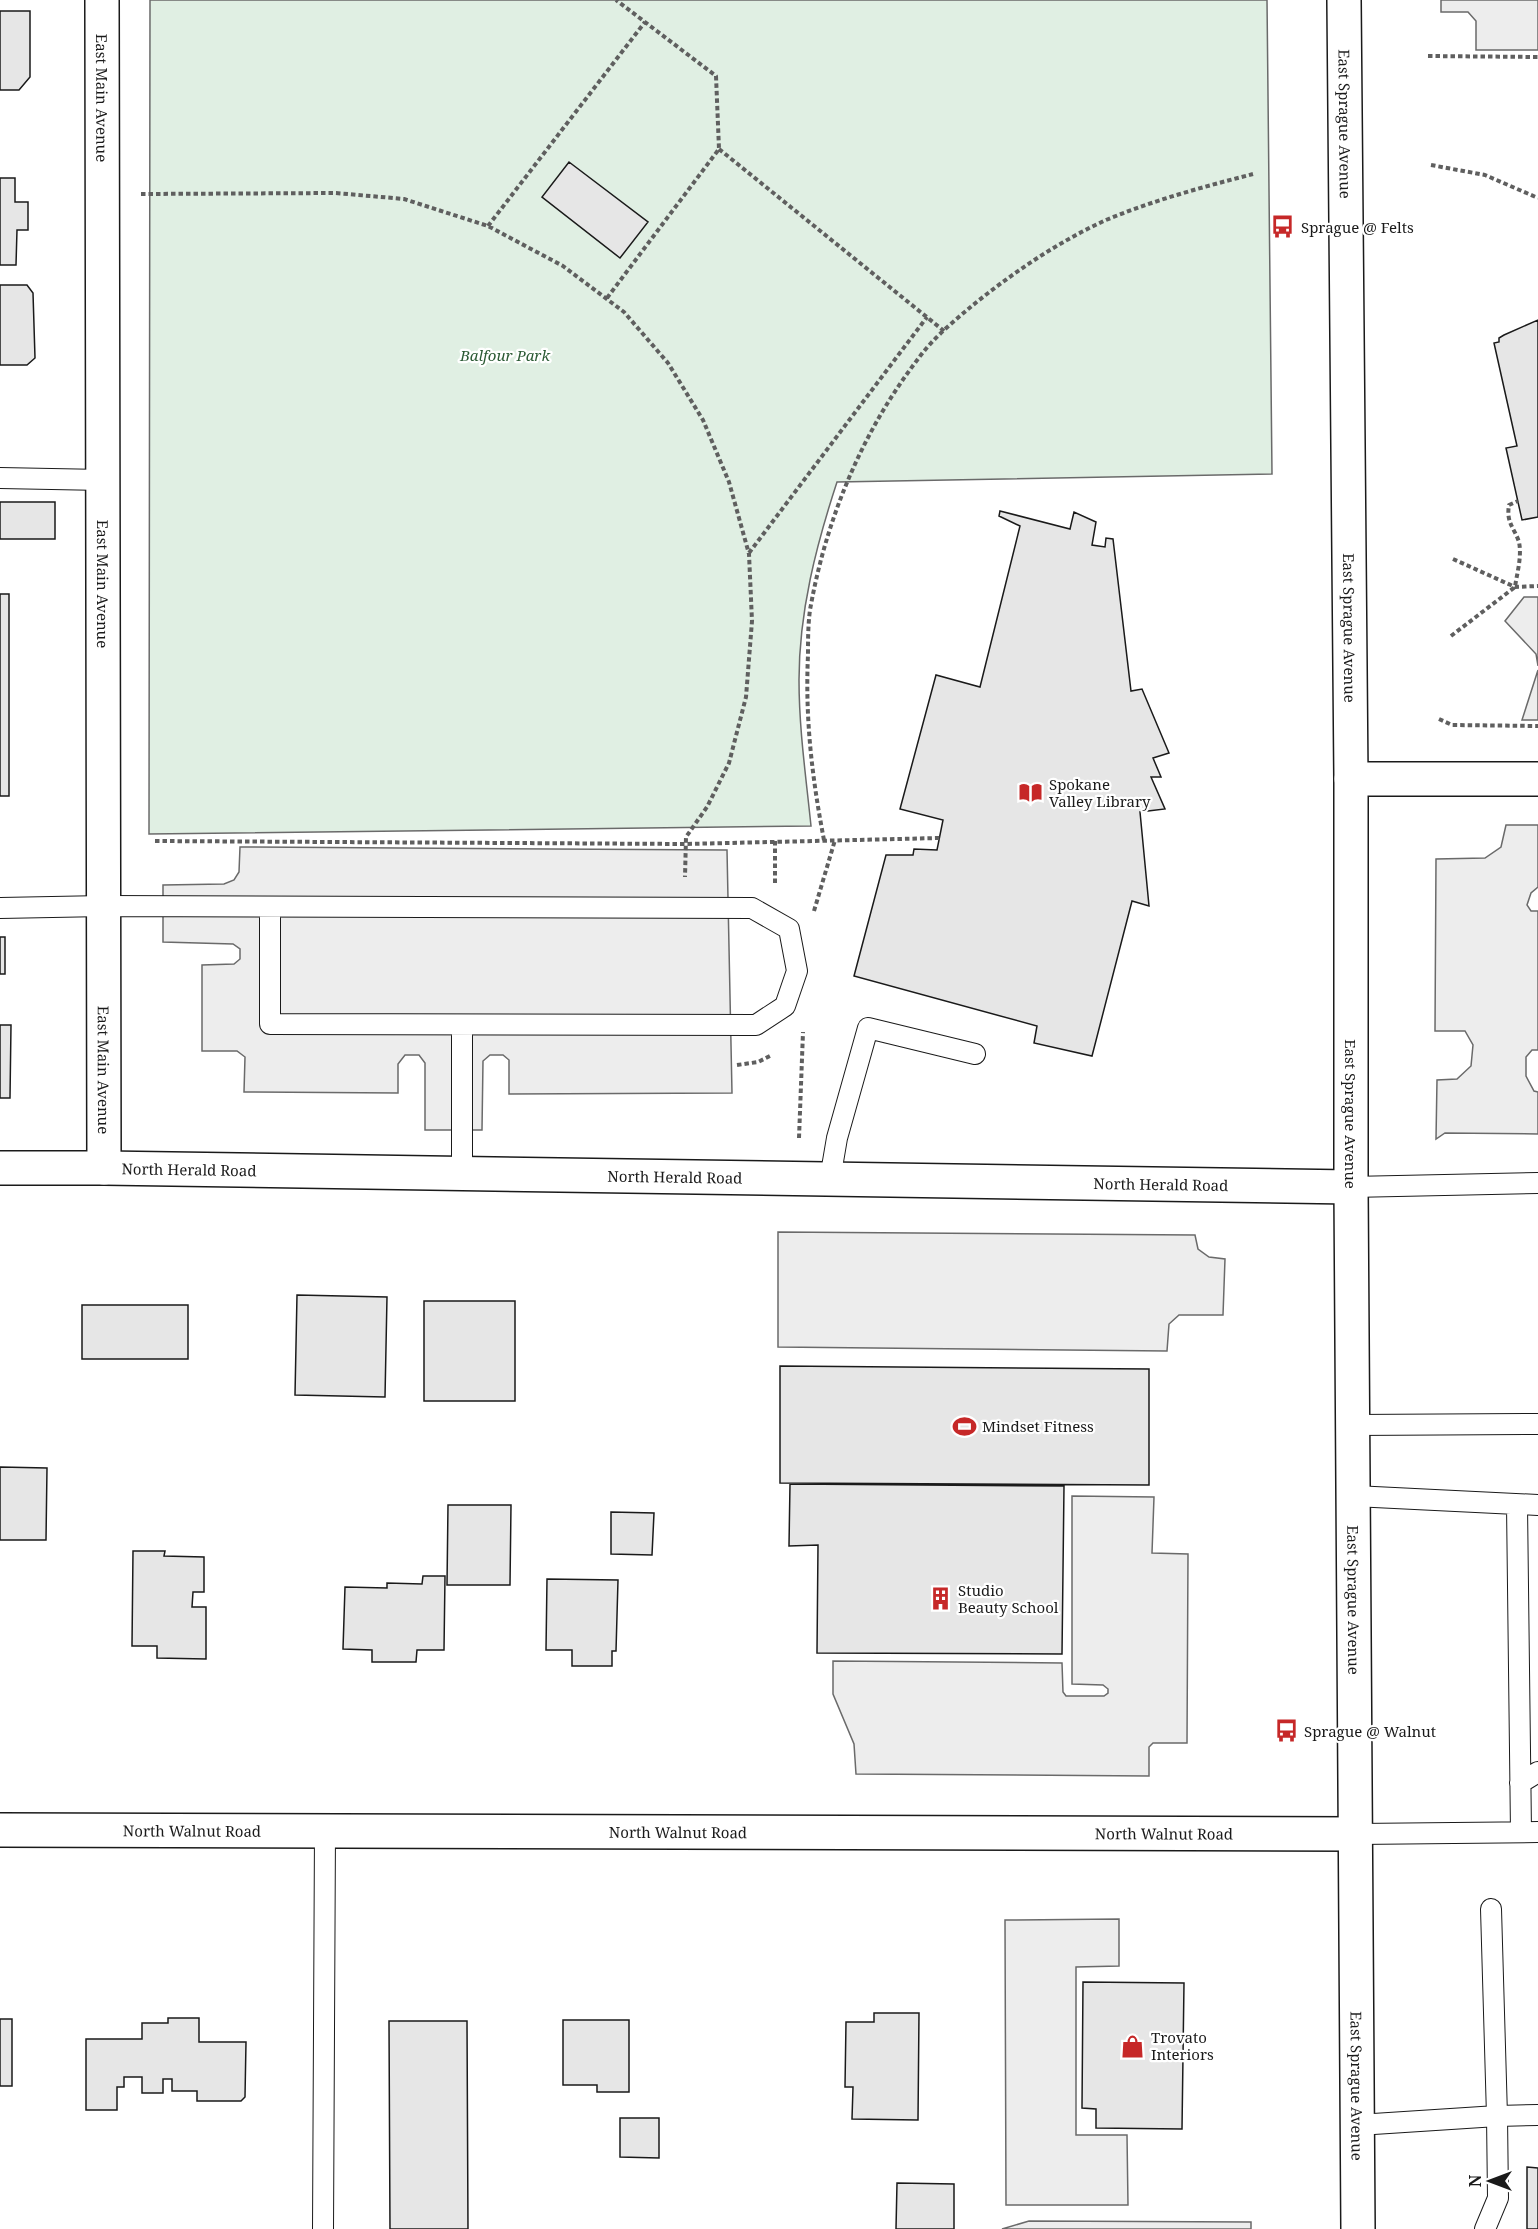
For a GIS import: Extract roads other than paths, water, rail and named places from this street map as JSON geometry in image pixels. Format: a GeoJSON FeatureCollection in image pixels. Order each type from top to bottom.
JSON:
{"type":"FeatureCollection","features":[{"type":"Feature","properties":{"kind":"street","name":"East Main Avenue"},"geometry":{"type":"LineString","coordinates":[[102,0],[104,1168]]}},
{"type":"Feature","properties":{"kind":"street","name":"East Sprague Avenue"},"geometry":{"type":"LineString","coordinates":[[1344,0],[1351,778],[1351,1187],[1358,2229]]}},
{"type":"Feature","properties":{"kind":"street"},"geometry":{"type":"LineString","coordinates":[[1351,778],[1536,771]]}},
{"type":"Feature","properties":{"kind":"street","name":"North Herald Road"},"geometry":{"type":"LineString","coordinates":[[0,1168],[1351,1187]]}},
{"type":"Feature","properties":{"kind":"street","name":"North Walnut Road"},"geometry":{"type":"LineString","coordinates":[[0,1830],[1357,1834]]}},
{"type":"Feature","properties":{"kind":"lane"},"geometry":{"type":"LineString","coordinates":[[0,478],[103,480]]}},
{"type":"Feature","properties":{"kind":"lane"},"geometry":{"type":"LineString","coordinates":[[0,908],[104,906],[752,908],[789,928],[797,971],[785,1006],[756,1025],[270,1024],[270,907]]}},
{"type":"Feature","properties":{"kind":"lane"},"geometry":{"type":"LineString","coordinates":[[462,1025],[462,1173]]}},
{"type":"Feature","properties":{"kind":"lane"},"geometry":{"type":"LineString","coordinates":[[830,1179],[837,1138],[867,1028],[975,1054]]}},
{"type":"Feature","properties":{"kind":"lane"},"geometry":{"type":"LineString","coordinates":[[1351,1187],[1538,1183]]}},
{"type":"Feature","properties":{"kind":"lane"},"geometry":{"type":"LineString","coordinates":[[1353,1425],[1538,1424]]}},
{"type":"Feature","properties":{"kind":"lane"},"geometry":{"type":"LineString","coordinates":[[1354,1496],[1538,1505]]}},
{"type":"Feature","properties":{"kind":"lane"},"geometry":{"type":"LineString","coordinates":[[1357,1834],[1529,1832],[1520,1783],[1518,1505]]}},
{"type":"Feature","properties":{"kind":"lane"},"geometry":{"type":"LineString","coordinates":[[1520,1783],[1538,1772]]}},
{"type":"Feature","properties":{"kind":"lane"},"geometry":{"type":"LineString","coordinates":[[323,2229],[325,1830]]}},
{"type":"Feature","properties":{"kind":"lane"},"geometry":{"type":"LineString","coordinates":[[1485,2229],[1498,2198],[1491,1909]]}},
{"type":"Feature","properties":{"kind":"lane"},"geometry":{"type":"LineString","coordinates":[[1358,2125],[1538,2115]]}},
{"type":"Feature","properties":{"kind":"place","name":"Sprague @ Felts"},"geometry":{"type":"Point","coordinates":[1283,227]}},
{"type":"Feature","properties":{"kind":"place","name":"Spokane Valley Library"},"geometry":{"type":"Point","coordinates":[1031,793]}},
{"type":"Feature","properties":{"kind":"place","name":"Mindset Fitness"},"geometry":{"type":"Point","coordinates":[964,1426]}},
{"type":"Feature","properties":{"kind":"place","name":"Studio Beauty School"},"geometry":{"type":"Point","coordinates":[940,1599]}},
{"type":"Feature","properties":{"kind":"place","name":"Sprague @ Walnut"},"geometry":{"type":"Point","coordinates":[1286,1731]}},
{"type":"Feature","properties":{"kind":"place","name":"Trovato Interiors"},"geometry":{"type":"Point","coordinates":[1133,2046]}},
{"type":"Feature","properties":{"kind":"park label","name":"Balfour Park"},"geometry":{"type":"Point","coordinates":[505,355]}}]}
